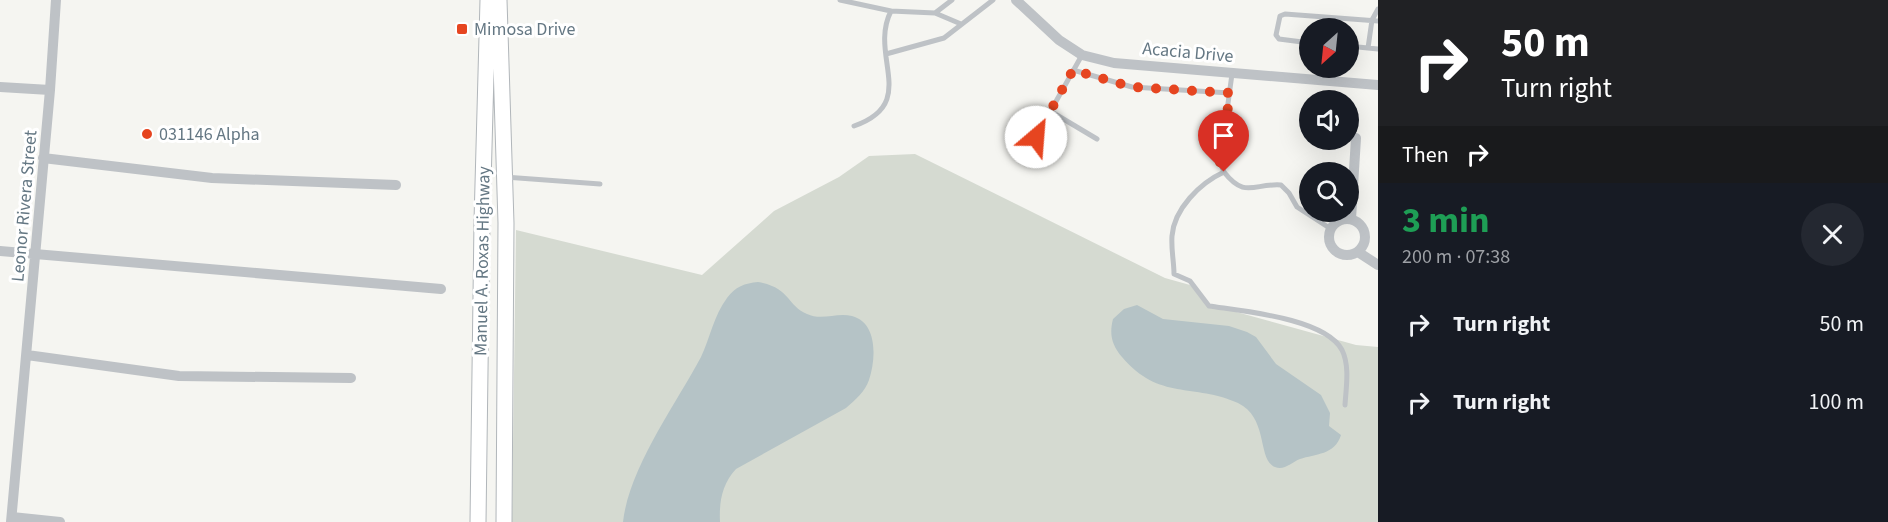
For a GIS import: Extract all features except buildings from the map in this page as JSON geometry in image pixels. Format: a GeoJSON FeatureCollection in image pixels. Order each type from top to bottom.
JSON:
{"type":"FeatureCollection","features":[{"type":"Feature","properties":{"kind":"main road","name":"Manuel A. Roxas Highway"},"geometry":{"type":"LineString","coordinates":[[478,522],[488,0]]}},
{"type":"Feature","properties":{"kind":"main road","name":"Manuel A. Roxas Highway"},"geometry":{"type":"LineString","coordinates":[[499,0],[505,177],[504,522]]}},
{"type":"Feature","properties":{"kind":"street","name":"Leonor Rivera Street"},"geometry":{"type":"LineString","coordinates":[[12,519],[37,254],[56,0]]}},
{"type":"Feature","properties":{"kind":"street","name":"Acacia Drive"},"geometry":{"type":"LineString","coordinates":[[1016,0],[1059,40],[1082,55],[1114,63],[1378,85]]}},
{"type":"Feature","properties":{"kind":"street"},"geometry":{"type":"LineString","coordinates":[[0,87],[50,90]]}},
{"type":"Feature","properties":{"kind":"street"},"geometry":{"type":"LineString","coordinates":[[43,158],[212,178],[396,186]]}},
{"type":"Feature","properties":{"kind":"street"},"geometry":{"type":"LineString","coordinates":[[1338,222],[1331,228],[1329,240],[1335,251],[1346,255],[1358,252],[1378,265]]}},
{"type":"Feature","properties":{"kind":"street"},"geometry":{"type":"LineString","coordinates":[[1356,222],[1362,225],[1366,237],[1358,252]]}},
{"type":"Feature","properties":{"kind":"street"},"geometry":{"type":"LineString","coordinates":[[0,251],[441,289]]}},
{"type":"Feature","properties":{"kind":"street"},"geometry":{"type":"LineString","coordinates":[[27,355],[178,376],[351,378]]}},
{"type":"Feature","properties":{"kind":"street"},"geometry":{"type":"LineString","coordinates":[[12,519],[60,522]]}},
{"type":"Feature","properties":{"kind":"lane"},"geometry":{"type":"LineString","coordinates":[[840,0],[891,11],[935,13],[961,24]]}},
{"type":"Feature","properties":{"kind":"lane"},"geometry":{"type":"LineString","coordinates":[[935,13],[952,0]]}},
{"type":"Feature","properties":{"kind":"lane"},"geometry":{"type":"LineString","coordinates":[[886,54],[945,38],[993,0]]}},
{"type":"Feature","properties":{"kind":"lane"},"geometry":{"type":"LineString","coordinates":[[1368,48],[1378,9]]}},
{"type":"Feature","properties":{"kind":"lane"},"geometry":{"type":"LineString","coordinates":[[854,126],[872,119],[882,111],[886,101],[889,79],[884,25],[891,11]]}},
{"type":"Feature","properties":{"kind":"lane"},"geometry":{"type":"LineString","coordinates":[[1299,42],[1279,39],[1276,35],[1280,16],[1285,14],[1345,18]]}},
{"type":"Feature","properties":{"kind":"lane"},"geometry":{"type":"LineString","coordinates":[[1359,19],[1375,20]]}},
{"type":"Feature","properties":{"kind":"lane"},"geometry":{"type":"LineString","coordinates":[[1359,47],[1378,49]]}},
{"type":"Feature","properties":{"kind":"lane"},"geometry":{"type":"LineString","coordinates":[[1036,137],[1082,55]]}},
{"type":"Feature","properties":{"kind":"lane"},"geometry":{"type":"LineString","coordinates":[[1073,70],[1132,87],[1230,93]]}},
{"type":"Feature","properties":{"kind":"lane"},"geometry":{"type":"LineString","coordinates":[[1232,72],[1220,162],[1224,172],[1232,182],[1249,189],[1281,185],[1297,207],[1331,228]]}},
{"type":"Feature","properties":{"kind":"lane"},"geometry":{"type":"LineString","coordinates":[[1050,111],[1097,139]]}},
{"type":"Feature","properties":{"kind":"lane"},"geometry":{"type":"LineString","coordinates":[[1224,172],[1207,180],[1194,193],[1174,229],[1172,245],[1174,274],[1190,281],[1209,306],[1253,311],[1289,320],[1324,334],[1337,343],[1346,365],[1344,405]]}},
{"type":"Feature","properties":{"kind":"lane"},"geometry":{"type":"LineString","coordinates":[[505,177],[600,184]]}},
{"type":"Feature","properties":{"kind":"shaded area"},"geometry":{"type":"Polygon","coordinates":[[[915,154],[1165,278],[1190,285],[1211,305],[1356,345],[1378,347],[1378,522],[512,522],[516,230],[702,275],[774,211],[839,177],[869,156],[915,154]]]}},
{"type":"Feature","properties":{"kind":"shaded area"},"geometry":{"type":"Polygon","coordinates":[[[758,282],[777,288],[795,306],[807,314],[818,317],[852,316],[867,326],[874,352],[871,372],[865,388],[846,408],[736,469],[727,481],[722,494],[720,522],[623,522],[634,480],[655,437],[701,357],[715,319],[730,294],[737,288],[758,282]]]}},
{"type":"Feature","properties":{"kind":"shaded area"},"geometry":{"type":"Polygon","coordinates":[[[1137,305],[1163,319],[1229,326],[1256,337],[1276,364],[1321,395],[1330,413],[1329,426],[1341,435],[1338,442],[1324,453],[1300,459],[1285,467],[1275,467],[1266,456],[1259,428],[1248,410],[1222,397],[1163,386],[1136,371],[1122,357],[1112,340],[1113,319],[1124,309],[1137,305]]]}},
{"type":"Feature","properties":{"kind":"place","name":"Mimosa Drive"},"geometry":{"type":"Point","coordinates":[462,29]}},
{"type":"Feature","properties":{"kind":"place","name":"031146 Alpha"},"geometry":{"type":"Point","coordinates":[147,134]}},
{"type":"Feature","properties":{"kind":"route"},"geometry":{"type":"LineString","coordinates":[[1036,137],[1073,70],[1132,87],[1230,93],[1220,162],[1224,172]]}}]}
